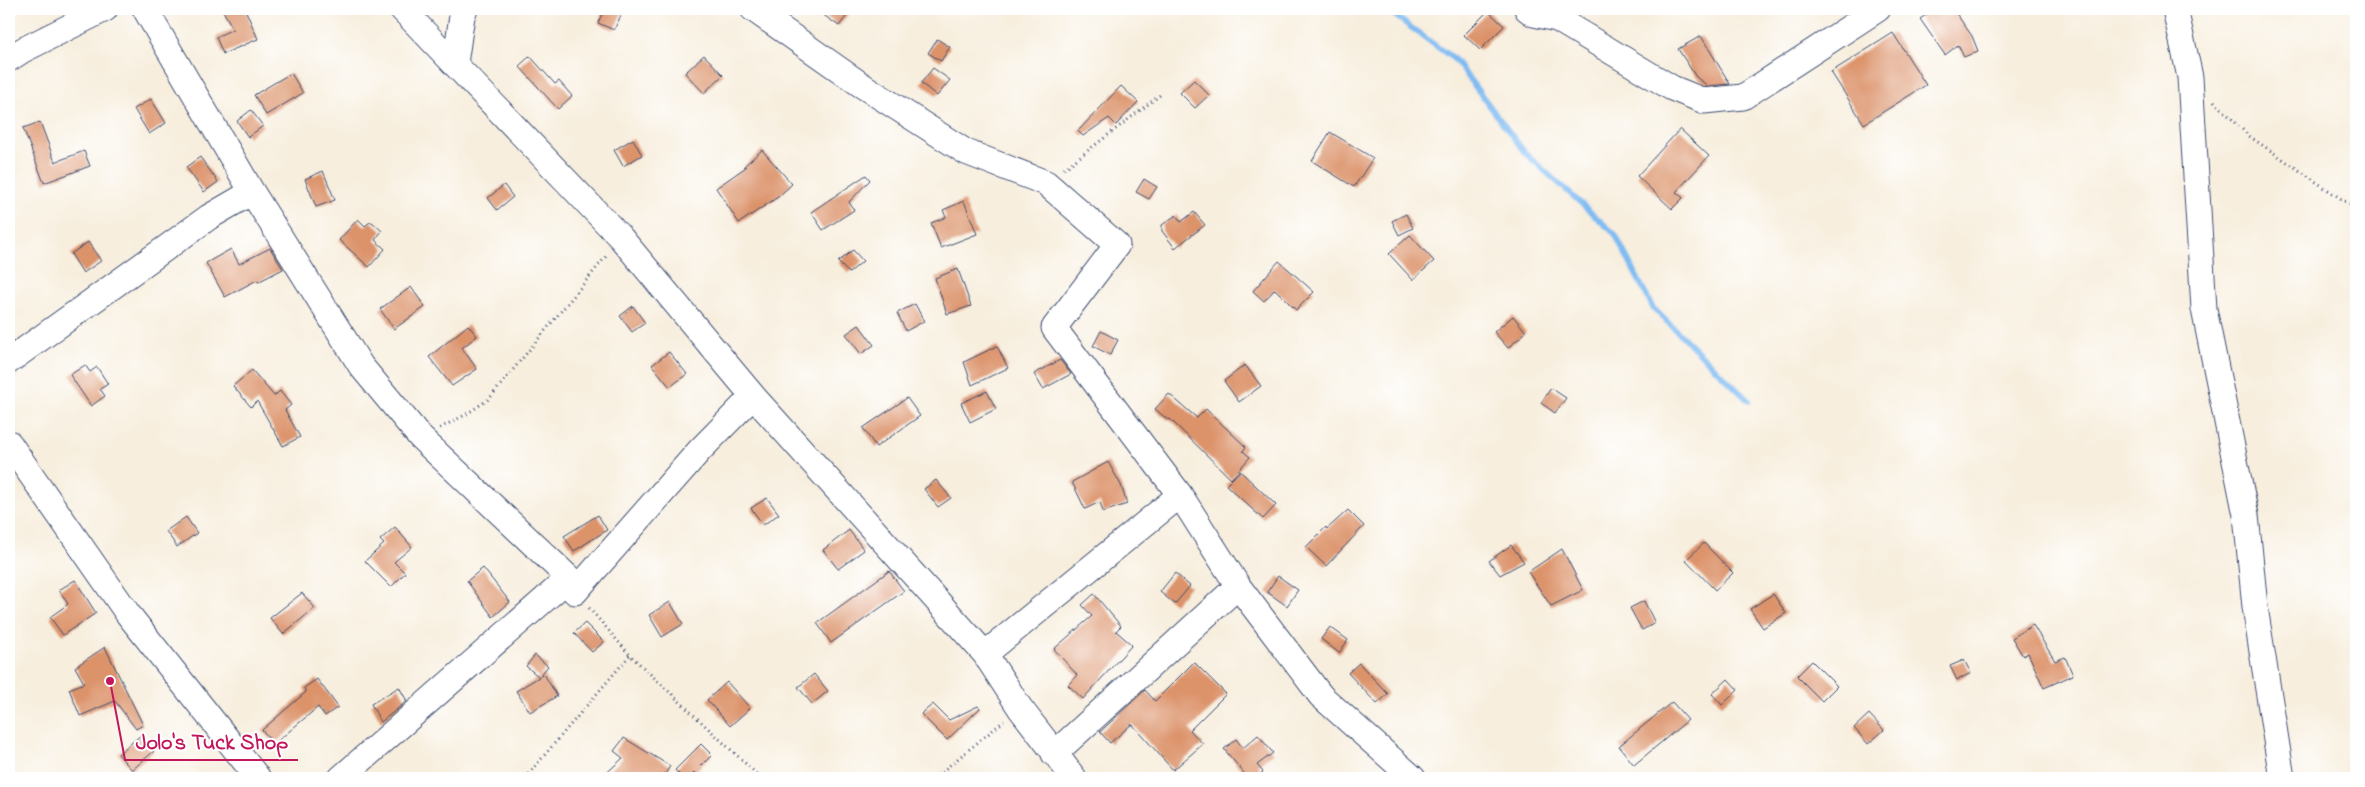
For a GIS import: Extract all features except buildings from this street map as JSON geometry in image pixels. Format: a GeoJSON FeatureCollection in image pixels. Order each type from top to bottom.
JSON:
{"type":"FeatureCollection","features":[{"type":"Feature","properties":{"kind":"street"},"geometry":{"type":"LineString","coordinates":[[9,59],[23,50],[105,9]]}},
{"type":"Feature","properties":{"kind":"street"},"geometry":{"type":"LineString","coordinates":[[145,9],[252,192],[360,366],[421,438],[572,585]]}},
{"type":"Feature","properties":{"kind":"street"},"geometry":{"type":"LineString","coordinates":[[402,9],[621,238],[754,396],[985,654],[1020,708],[1074,778]]}},
{"type":"Feature","properties":{"kind":"street"},"geometry":{"type":"LineString","coordinates":[[455,63],[462,16],[465,9]]}},
{"type":"Feature","properties":{"kind":"street"},"geometry":{"type":"LineString","coordinates":[[753,9],[860,84],[966,152],[1046,183],[1117,245],[1054,328],[1180,495],[1238,586],[1321,696],[1413,778]]}},
{"type":"Feature","properties":{"kind":"street"},"geometry":{"type":"LineString","coordinates":[[1527,9],[1534,14],[1563,14],[1672,88],[1704,101],[1742,97],[1878,9]]}},
{"type":"Feature","properties":{"kind":"street"},"geometry":{"type":"LineString","coordinates":[[2175,9],[2190,77],[2204,308],[2246,515],[2255,607],[2282,778]]}},
{"type":"Feature","properties":{"kind":"street"},"geometry":{"type":"LineString","coordinates":[[9,361],[209,217],[252,192]]}},
{"type":"Feature","properties":{"kind":"street"},"geometry":{"type":"LineString","coordinates":[[341,778],[572,585],[754,396]]}},
{"type":"Feature","properties":{"kind":"street"},"geometry":{"type":"LineString","coordinates":[[9,443],[128,614],[258,778]]}},
{"type":"Feature","properties":{"kind":"street"},"geometry":{"type":"LineString","coordinates":[[985,654],[1180,495]]}},
{"type":"Feature","properties":{"kind":"street"},"geometry":{"type":"LineString","coordinates":[[1054,754],[1238,586]]}},
{"type":"Feature","properties":{"kind":"path"},"geometry":{"type":"LineString","coordinates":[[2190,77],[2249,136],[2356,209]]}},
{"type":"Feature","properties":{"kind":"path"},"geometry":{"type":"LineString","coordinates":[[1046,183],[1160,95]]}},
{"type":"Feature","properties":{"kind":"path"},"geometry":{"type":"LineString","coordinates":[[421,438],[466,415],[489,399],[621,238]]}},
{"type":"Feature","properties":{"kind":"path"},"geometry":{"type":"LineString","coordinates":[[572,585],[630,655],[761,778]]}},
{"type":"Feature","properties":{"kind":"path"},"geometry":{"type":"LineString","coordinates":[[525,778],[630,655]]}},
{"type":"Feature","properties":{"kind":"path"},"geometry":{"type":"LineString","coordinates":[[934,778],[1020,708]]}},
{"type":"Feature","properties":{"kind":"waterway"},"geometry":{"type":"LineString","coordinates":[[1386,9],[1455,60],[1526,154],[1615,234],[1653,308],[1749,401]]}},
{"type":"Feature","properties":{"kind":"place","name":"Jolo's Tuck Shop"},"geometry":{"type":"Point","coordinates":[110,681]}}]}
